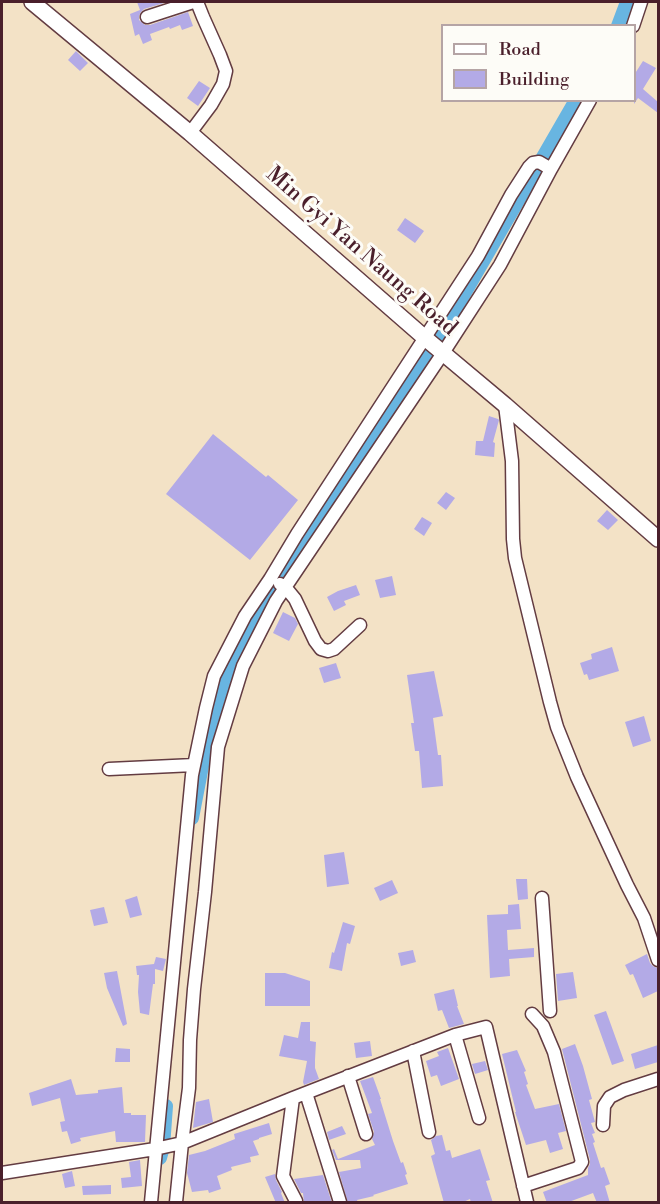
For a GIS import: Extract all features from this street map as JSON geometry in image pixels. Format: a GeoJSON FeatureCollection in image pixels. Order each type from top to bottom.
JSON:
{"type":"FeatureCollection","features":[{"type":"Feature","properties":{"kind":"street","name":"Min Gyi Yan Naung Road"},"geometry":{"type":"LineString","coordinates":[[32,2],[190,133],[658,539]]}},
{"type":"Feature","properties":{"kind":"street"},"geometry":{"type":"LineString","coordinates":[[147,17],[195,2],[226,71],[223,84],[211,105],[190,133]]}},
{"type":"Feature","properties":{"kind":"street"},"geometry":{"type":"LineString","coordinates":[[634,24],[641,2]]}},
{"type":"Feature","properties":{"kind":"street"},"geometry":{"type":"LineString","coordinates":[[176,1203],[189,1088],[194,989],[218,747],[243,666],[276,601],[278,583],[297,534],[434,345],[501,265],[546,166],[589,102]]}},
{"type":"Feature","properties":{"kind":"street"},"geometry":{"type":"LineString","coordinates":[[151,1203],[192,775],[214,676],[245,616],[278,583],[434,345],[478,256],[529,167],[533,163],[546,166]]}},
{"type":"Feature","properties":{"kind":"street"},"geometry":{"type":"LineString","coordinates":[[505,405],[512,461],[515,558],[550,702],[557,727],[577,777],[644,918],[658,960]]}},
{"type":"Feature","properties":{"kind":"street"},"geometry":{"type":"LineString","coordinates":[[278,583],[295,599],[315,642],[321,649],[328,651],[334,649],[360,625]]}},
{"type":"Feature","properties":{"kind":"street"},"geometry":{"type":"LineString","coordinates":[[108,769],[194,765]]}},
{"type":"Feature","properties":{"kind":"street"},"geometry":{"type":"LineString","coordinates":[[542,898],[550,1011]]}},
{"type":"Feature","properties":{"kind":"street"},"geometry":{"type":"LineString","coordinates":[[523,1186],[578,1168],[582,1162],[554,1052],[543,1026],[532,1014]]}},
{"type":"Feature","properties":{"kind":"street"},"geometry":{"type":"LineString","coordinates":[[2,1173],[182,1143],[412,1051],[455,1035],[486,1027],[527,1203]]}},
{"type":"Feature","properties":{"kind":"street"},"geometry":{"type":"LineString","coordinates":[[455,1035],[479,1118]]}},
{"type":"Feature","properties":{"kind":"street"},"geometry":{"type":"LineString","coordinates":[[412,1051],[429,1132]]}},
{"type":"Feature","properties":{"kind":"street"},"geometry":{"type":"LineString","coordinates":[[348,1076],[366,1134]]}},
{"type":"Feature","properties":{"kind":"street"},"geometry":{"type":"LineString","coordinates":[[603,1125],[604,1106],[610,1097],[658,1079]]}},
{"type":"Feature","properties":{"kind":"street"},"geometry":{"type":"LineString","coordinates":[[306,1093],[340,1203]]}},
{"type":"Feature","properties":{"kind":"street"},"geometry":{"type":"LineString","coordinates":[[293,1098],[283,1176],[296,1201]]}},
{"type":"Feature","properties":{"kind":"building"},"geometry":{"type":"Polygon","coordinates":[[[137,2],[164,2],[141,12],[139,20],[145,25],[188,12],[193,26],[182,30],[180,25],[170,29],[169,27],[150,34],[152,40],[143,44],[139,34],[135,36],[130,14],[140,10],[137,2]]]}},
{"type":"Feature","properties":{"kind":"building"},"geometry":{"type":"Polygon","coordinates":[[[76,51],[88,63],[80,71],[68,60],[76,51]]]}},
{"type":"Feature","properties":{"kind":"building"},"geometry":{"type":"Polygon","coordinates":[[[643,61],[656,68],[643,89],[658,102],[658,113],[638,98],[636,101],[636,72],[643,61]]]}},
{"type":"Feature","properties":{"kind":"building"},"geometry":{"type":"Polygon","coordinates":[[[199,81],[210,88],[198,106],[187,98],[199,81]]]}},
{"type":"Feature","properties":{"kind":"building"},"geometry":{"type":"Polygon","coordinates":[[[405,218],[424,231],[415,243],[397,230],[405,218]]]}},
{"type":"Feature","properties":{"kind":"building"},"geometry":{"type":"Polygon","coordinates":[[[489,416],[499,420],[493,442],[495,443],[494,457],[475,455],[476,441],[483,441],[489,416]]]}},
{"type":"Feature","properties":{"kind":"building"},"geometry":{"type":"Polygon","coordinates":[[[213,434],[298,500],[250,560],[166,494],[213,434]]]}},
{"type":"Feature","properties":{"kind":"building"},"geometry":{"type":"Polygon","coordinates":[[[446,492],[455,498],[446,510],[437,503],[446,492]]]}},
{"type":"Feature","properties":{"kind":"building"},"geometry":{"type":"Polygon","coordinates":[[[607,510],[618,520],[608,530],[597,521],[607,510]]]}},
{"type":"Feature","properties":{"kind":"building"},"geometry":{"type":"Polygon","coordinates":[[[422,517],[432,523],[424,536],[414,529],[422,517]]]}},
{"type":"Feature","properties":{"kind":"building"},"geometry":{"type":"Polygon","coordinates":[[[392,576],[396,595],[380,598],[375,580],[392,576]]]}},
{"type":"Feature","properties":{"kind":"building"},"geometry":{"type":"Polygon","coordinates":[[[356,585],[360,595],[344,601],[346,605],[334,611],[327,597],[356,585]]]}},
{"type":"Feature","properties":{"kind":"building"},"geometry":{"type":"Polygon","coordinates":[[[283,612],[295,618],[298,624],[289,641],[273,633],[283,612]]]}},
{"type":"Feature","properties":{"kind":"building"},"geometry":{"type":"Polygon","coordinates":[[[612,647],[619,671],[589,680],[587,674],[584,675],[580,663],[592,659],[591,654],[612,647]]]}},
{"type":"Feature","properties":{"kind":"building"},"geometry":{"type":"Polygon","coordinates":[[[336,663],[341,678],[324,683],[319,668],[336,663]]]}},
{"type":"Feature","properties":{"kind":"building"},"geometry":{"type":"Polygon","coordinates":[[[434,671],[443,716],[433,718],[438,755],[441,755],[443,786],[422,788],[419,751],[415,751],[411,723],[414,723],[407,675],[434,671]]]}},
{"type":"Feature","properties":{"kind":"building"},"geometry":{"type":"Polygon","coordinates":[[[644,716],[651,741],[633,747],[625,722],[644,716]]]}},
{"type":"Feature","properties":{"kind":"building"},"geometry":{"type":"Polygon","coordinates":[[[344,852],[349,884],[327,887],[324,855],[344,852]]]}},
{"type":"Feature","properties":{"kind":"building"},"geometry":{"type":"Polygon","coordinates":[[[516,879],[527,879],[528,899],[518,900],[516,879]]]}},
{"type":"Feature","properties":{"kind":"building"},"geometry":{"type":"Polygon","coordinates":[[[392,880],[398,893],[380,901],[374,888],[392,880]]]}},
{"type":"Feature","properties":{"kind":"building"},"geometry":{"type":"Polygon","coordinates":[[[137,896],[142,915],[130,918],[125,900],[137,896]]]}},
{"type":"Feature","properties":{"kind":"building"},"geometry":{"type":"Polygon","coordinates":[[[519,904],[521,929],[507,930],[508,950],[534,948],[534,957],[509,959],[510,976],[490,978],[487,915],[508,914],[508,905],[519,904]]]}},
{"type":"Feature","properties":{"kind":"building"},"geometry":{"type":"Polygon","coordinates":[[[104,907],[108,923],[94,926],[90,910],[104,907]]]}},
{"type":"Feature","properties":{"kind":"building"},"geometry":{"type":"Polygon","coordinates":[[[343,922],[355,926],[350,944],[347,943],[342,971],[329,968],[343,922]]]}},
{"type":"Feature","properties":{"kind":"building"},"geometry":{"type":"Polygon","coordinates":[[[413,950],[416,962],[401,966],[398,953],[413,950]]]}},
{"type":"Feature","properties":{"kind":"building"},"geometry":{"type":"Polygon","coordinates":[[[647,954],[650,963],[657,968],[658,991],[643,998],[633,974],[630,975],[625,965],[647,954]]]}},
{"type":"Feature","properties":{"kind":"building"},"geometry":{"type":"Polygon","coordinates":[[[156,957],[166,959],[163,971],[155,969],[155,984],[153,984],[149,1015],[140,1013],[139,975],[137,975],[136,966],[154,964],[156,957]]]}},
{"type":"Feature","properties":{"kind":"building"},"geometry":{"type":"Polygon","coordinates":[[[117,971],[127,1024],[123,1026],[107,988],[104,973],[117,971]]]}},
{"type":"Feature","properties":{"kind":"building"},"geometry":{"type":"Polygon","coordinates":[[[573,972],[577,998],[558,1001],[556,974],[573,972]]]}},
{"type":"Feature","properties":{"kind":"building"},"geometry":{"type":"Polygon","coordinates":[[[265,973],[285,973],[310,981],[310,1006],[265,1006],[265,973]]]}},
{"type":"Feature","properties":{"kind":"building"},"geometry":{"type":"Polygon","coordinates":[[[454,989],[464,1024],[449,1028],[442,1010],[438,1011],[434,994],[454,989]]]}},
{"type":"Feature","properties":{"kind":"building"},"geometry":{"type":"Polygon","coordinates":[[[606,1011],[624,1061],[612,1065],[594,1015],[606,1011]]]}},
{"type":"Feature","properties":{"kind":"building"},"geometry":{"type":"Polygon","coordinates":[[[301,1022],[310,1022],[310,1041],[316,1042],[315,1068],[319,1079],[304,1085],[307,1061],[279,1056],[284,1035],[298,1038],[301,1022]]]}},
{"type":"Feature","properties":{"kind":"building"},"geometry":{"type":"Polygon","coordinates":[[[370,1041],[372,1056],[356,1058],[354,1043],[370,1041]]]}},
{"type":"Feature","properties":{"kind":"building"},"geometry":{"type":"Polygon","coordinates":[[[575,1044],[592,1099],[589,1100],[595,1122],[591,1123],[595,1133],[592,1134],[595,1142],[593,1143],[601,1168],[604,1167],[610,1184],[605,1186],[610,1203],[597,1203],[593,1193],[566,1203],[547,1203],[543,1192],[588,1175],[590,1160],[562,1049],[575,1044]]]}},
{"type":"Feature","properties":{"kind":"building"},"geometry":{"type":"Polygon","coordinates":[[[658,1045],[658,1062],[635,1069],[631,1054],[658,1045]]]}},
{"type":"Feature","properties":{"kind":"building"},"geometry":{"type":"Polygon","coordinates":[[[116,1048],[130,1049],[130,1062],[115,1062],[116,1048]]]}},
{"type":"Feature","properties":{"kind":"building"},"geometry":{"type":"Polygon","coordinates":[[[448,1048],[459,1079],[441,1086],[437,1075],[431,1077],[426,1061],[439,1056],[437,1052],[448,1048]]]}},
{"type":"Feature","properties":{"kind":"building"},"geometry":{"type":"Polygon","coordinates":[[[517,1050],[526,1071],[524,1072],[528,1084],[526,1085],[535,1109],[559,1104],[566,1131],[558,1133],[563,1149],[550,1153],[546,1140],[526,1145],[515,1112],[502,1054],[517,1050]]]}},
{"type":"Feature","properties":{"kind":"building"},"geometry":{"type":"Polygon","coordinates":[[[485,1061],[488,1070],[475,1074],[472,1064],[485,1061]]]}},
{"type":"Feature","properties":{"kind":"building"},"geometry":{"type":"Polygon","coordinates":[[[373,1077],[393,1141],[407,1174],[405,1175],[408,1184],[357,1200],[358,1203],[348,1203],[339,1172],[361,1168],[360,1160],[336,1160],[332,1150],[334,1149],[338,1159],[375,1145],[372,1139],[374,1132],[368,1114],[372,1113],[360,1081],[373,1077]]]}},
{"type":"Feature","properties":{"kind":"building"},"geometry":{"type":"Polygon","coordinates":[[[71,1079],[76,1095],[122,1087],[124,1113],[146,1115],[145,1142],[116,1142],[115,1131],[80,1138],[81,1141],[71,1144],[67,1131],[62,1132],[60,1122],[65,1121],[60,1098],[32,1106],[29,1093],[71,1079]]]}},
{"type":"Feature","properties":{"kind":"building"},"geometry":{"type":"Polygon","coordinates":[[[209,1099],[213,1122],[193,1128],[196,1102],[209,1099]]]}},
{"type":"Feature","properties":{"kind":"building"},"geometry":{"type":"Polygon","coordinates":[[[269,1123],[272,1134],[253,1141],[259,1155],[250,1157],[251,1162],[231,1167],[232,1170],[217,1176],[221,1189],[209,1193],[208,1190],[192,1192],[187,1173],[189,1155],[235,1139],[234,1134],[269,1123]]]}},
{"type":"Feature","properties":{"kind":"building"},"geometry":{"type":"Polygon","coordinates":[[[342,1126],[346,1134],[329,1140],[327,1132],[342,1126]]]}},
{"type":"Feature","properties":{"kind":"building"},"geometry":{"type":"Polygon","coordinates":[[[442,1135],[446,1151],[450,1150],[452,1158],[480,1149],[490,1180],[486,1181],[493,1203],[471,1203],[470,1199],[461,1203],[444,1203],[431,1156],[435,1154],[431,1140],[442,1135]]]}},
{"type":"Feature","properties":{"kind":"building"},"geometry":{"type":"Polygon","coordinates":[[[140,1160],[142,1186],[122,1188],[121,1178],[131,1177],[129,1162],[140,1160]]]}},
{"type":"Feature","properties":{"kind":"building"},"geometry":{"type":"Polygon","coordinates":[[[72,1171],[75,1186],[65,1188],[62,1174],[72,1171]]]}},
{"type":"Feature","properties":{"kind":"building"},"geometry":{"type":"Polygon","coordinates":[[[275,1174],[285,1203],[276,1203],[265,1177],[275,1174]]]}},
{"type":"Feature","properties":{"kind":"building"},"geometry":{"type":"Polygon","coordinates":[[[323,1175],[332,1203],[304,1203],[303,1193],[294,1179],[323,1175]]]}},
{"type":"Feature","properties":{"kind":"building"},"geometry":{"type":"Polygon","coordinates":[[[111,1185],[111,1194],[83,1195],[82,1186],[111,1185]]]}},
{"type":"Feature","properties":{"kind":"waterway"},"geometry":{"type":"LineString","coordinates":[[619,24],[627,2]]}},
{"type":"Feature","properties":{"kind":"waterway"},"geometry":{"type":"LineString","coordinates":[[192,818],[208,735],[218,699],[232,664],[268,594],[445,327],[575,102]]}},
{"type":"Feature","properties":{"kind":"waterway"},"geometry":{"type":"LineString","coordinates":[[160,1158],[166,1106]]}}]}
